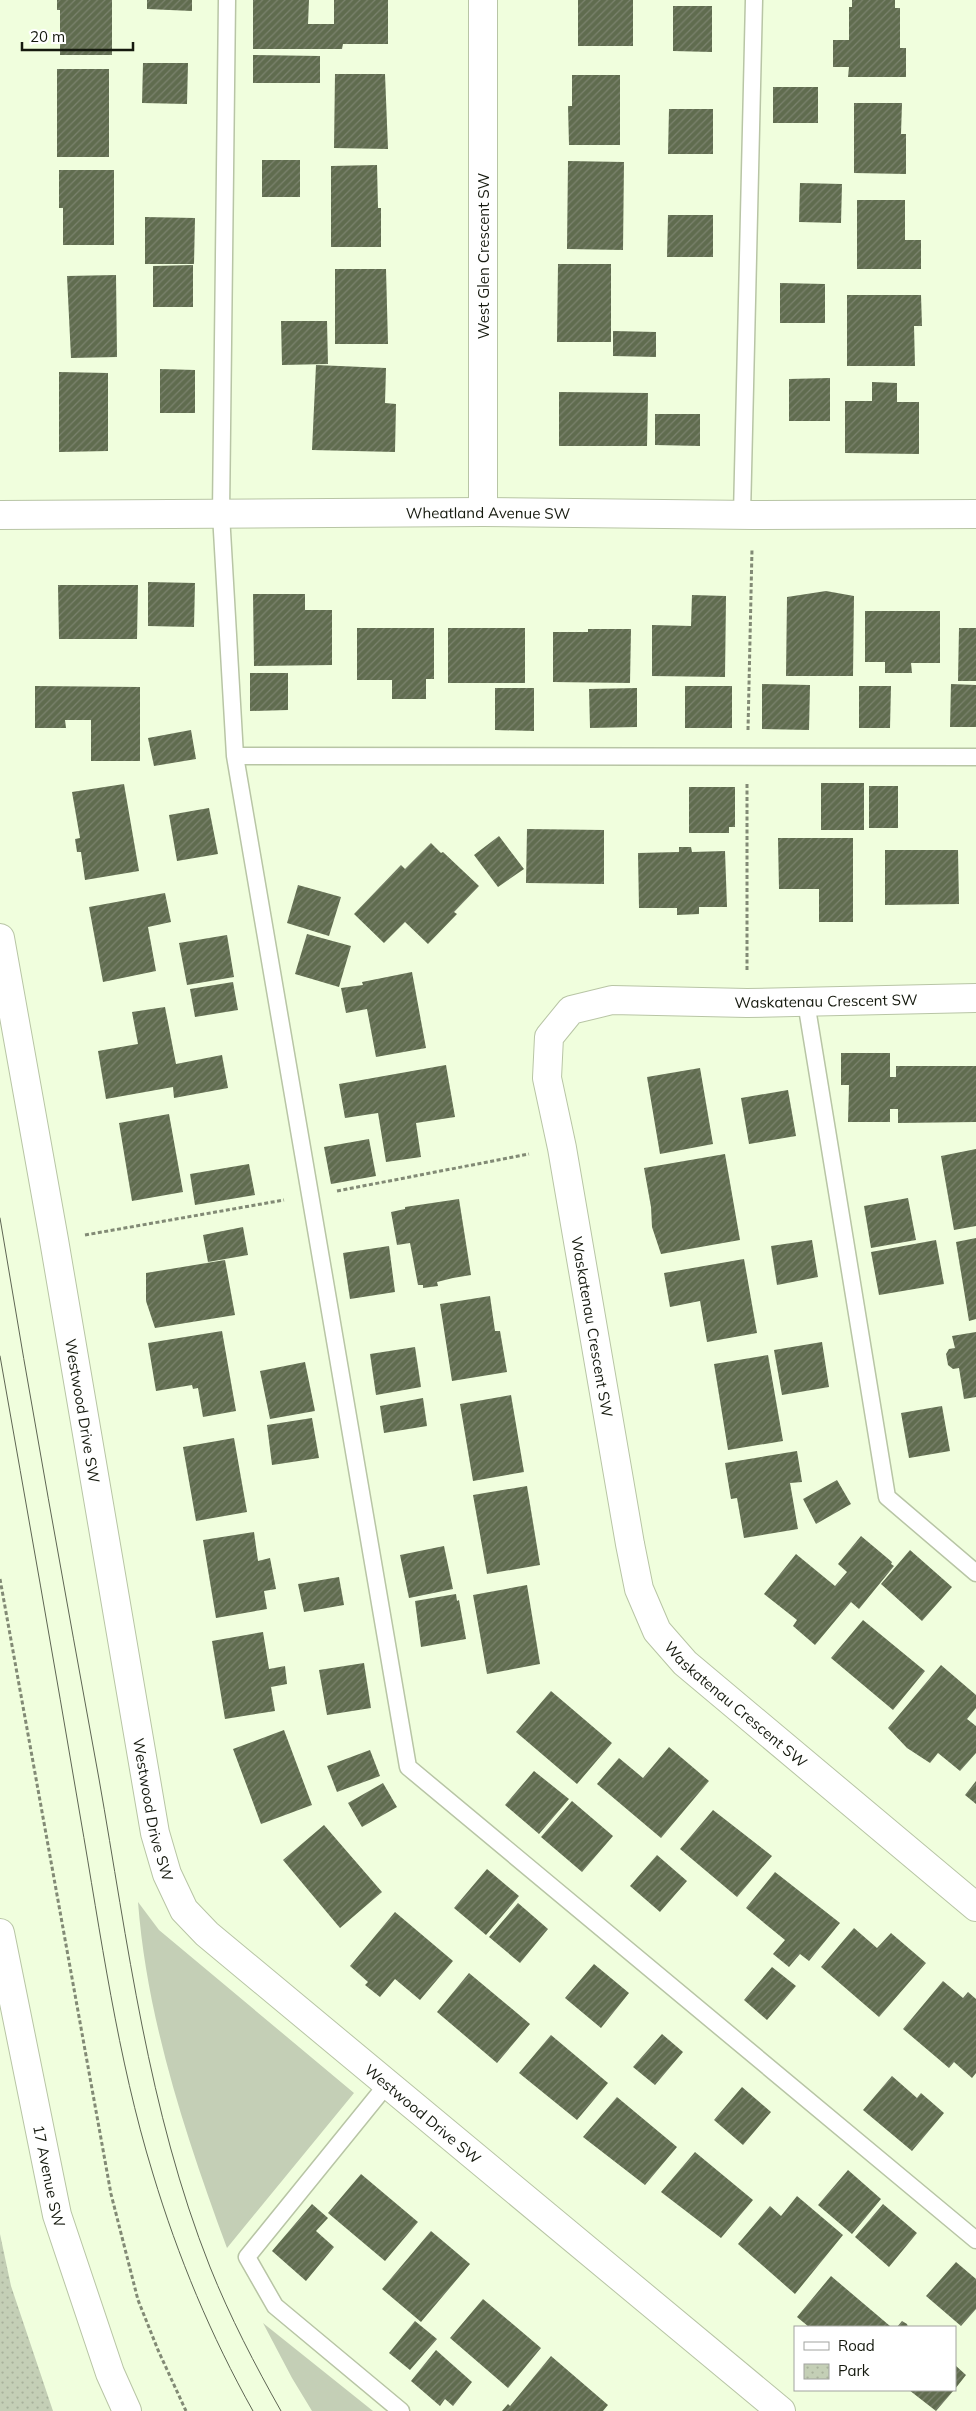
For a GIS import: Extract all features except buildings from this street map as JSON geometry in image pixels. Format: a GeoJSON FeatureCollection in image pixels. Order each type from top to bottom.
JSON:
{"type":"FeatureCollection","features":[{"type":"Feature","properties":{"kind":"street","name":"West Glen Crescent SW"},"geometry":{"type":"LineString","coordinates":[[483,0],[483,512]]}},
{"type":"Feature","properties":{"kind":"street","name":"Wheatland Avenue SW"},"geometry":{"type":"LineString","coordinates":[[0,515],[483,512],[742,515],[976,514]]}},
{"type":"Feature","properties":{"kind":"street","name":"Westwood Drive SW"},"geometry":{"type":"LineString","coordinates":[[0,938],[56,1250],[154,1824],[167,1874],[184,1910],[207,1934],[781,2411]]}},
{"type":"Feature","properties":{"kind":"street","name":"Waskatenau Crescent SW"},"geometry":{"type":"LineString","coordinates":[[976,998],[747,1003],[612,1000],[571,1010],[549,1037],[547,1078],[562,1148],[630,1544],[639,1589],[657,1631],[685,1663],[976,1907]]}},
{"type":"Feature","properties":{"kind":"street","name":"17 Avenue SW"},"geometry":{"type":"LineString","coordinates":[[0,1933],[57,2215],[110,2373],[127,2411]]}},
{"type":"Feature","properties":{"kind":"lane"},"geometry":{"type":"LineString","coordinates":[[227,0],[221,514],[235,756],[408,1767],[976,2240]]}},
{"type":"Feature","properties":{"kind":"lane"},"geometry":{"type":"LineString","coordinates":[[742,515],[754,0]]}},
{"type":"Feature","properties":{"kind":"lane"},"geometry":{"type":"LineString","coordinates":[[235,756],[976,757]]}},
{"type":"Feature","properties":{"kind":"lane"},"geometry":{"type":"LineString","coordinates":[[806,1002],[886,1497],[976,1573]]}},
{"type":"Feature","properties":{"kind":"lane"},"geometry":{"type":"LineString","coordinates":[[388,2083],[247,2257],[275,2306],[401,2411]]}},
{"type":"Feature","properties":{"kind":"path"},"geometry":{"type":"LineString","coordinates":[[0,1579],[111,2194],[138,2300],[186,2411]]}},
{"type":"Feature","properties":{"kind":"green space"},"geometry":{"type":"Polygon","coordinates":[[[138,1902],[159,1930],[354,2093],[227,2248],[197,2164],[170,2078],[150,1990],[138,1902]]]}},
{"type":"Feature","properties":{"kind":"green space"},"geometry":{"type":"Polygon","coordinates":[[[0,2234],[11,2286],[53,2411],[0,2411],[0,2234]]]}},
{"type":"Feature","properties":{"kind":"green space"},"geometry":{"type":"Polygon","coordinates":[[[263,2323],[373,2411],[312,2411],[263,2323]]]}},
{"type":"Feature","properties":{"kind":"tram line"},"geometry":{"type":"LineString","coordinates":[[0,1218],[142,2026],[155,2087],[189,2208],[210,2267],[243,2340],[281,2411]]}},
{"type":"Feature","properties":{"kind":"tram line"},"geometry":{"type":"LineString","coordinates":[[0,1356],[103,1950],[129,2085],[140,2130],[173,2236],[209,2325],[253,2411]]}}]}
